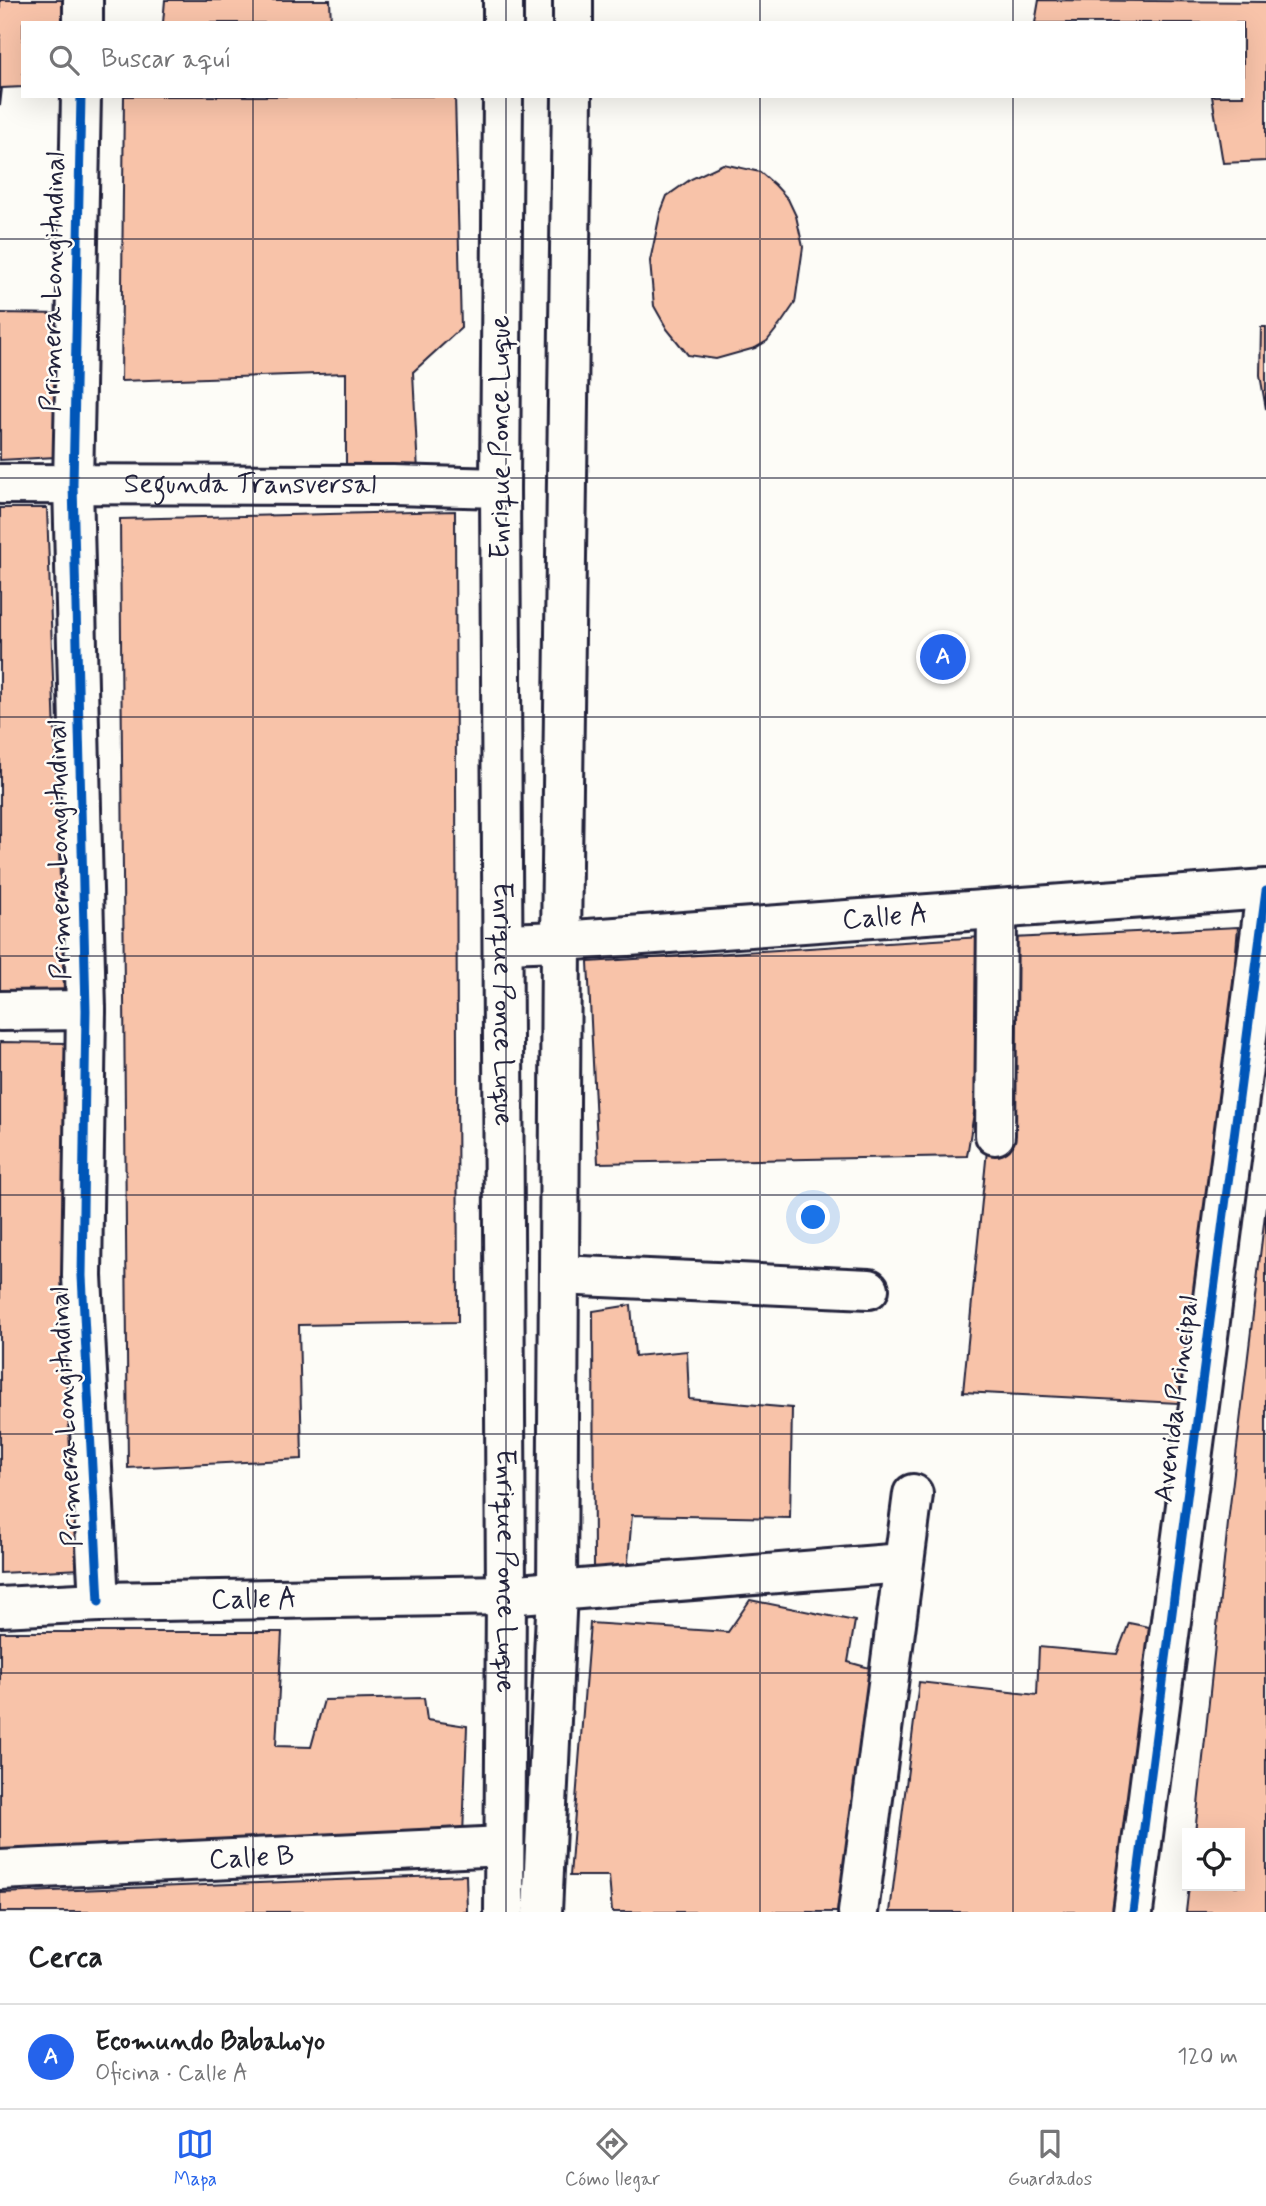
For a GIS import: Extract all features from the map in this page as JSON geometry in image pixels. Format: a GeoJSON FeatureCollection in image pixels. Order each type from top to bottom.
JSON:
{"type":"FeatureCollection","features":[{"type":"Feature","properties":{"kind":"street"},"geometry":{"type":"LineString","coordinates":[[83,0],[83,21]]}},
{"type":"Feature","properties":{"kind":"street"},"geometry":{"type":"LineString","coordinates":[[503,0],[503,21]]}},
{"type":"Feature","properties":{"kind":"street"},"geometry":{"type":"LineString","coordinates":[[573,0],[573,21]]}},
{"type":"Feature","properties":{"kind":"street","name":"Primera Longitudinal"},"geometry":{"type":"LineString","coordinates":[[81,98],[73,484],[86,1010],[82,1276],[99,1602]]}},
{"type":"Feature","properties":{"kind":"street","name":"Enrique Ponce Luque"},"geometry":{"type":"LineString","coordinates":[[503,98],[500,488],[506,1595],[504,1912]]}},
{"type":"Feature","properties":{"kind":"street"},"geometry":{"type":"LineString","coordinates":[[542,1912],[557,1592],[561,941],[572,98]]}},
{"type":"Feature","properties":{"kind":"street","name":"Segunda Transversal"},"geometry":{"type":"LineString","coordinates":[[0,484],[500,488]]}},
{"type":"Feature","properties":{"kind":"street","name":"Calle A"},"geometry":{"type":"LineString","coordinates":[[504,943],[1266,890]]}},
{"type":"Feature","properties":{"kind":"street","name":"Avenida Principal"},"geometry":{"type":"LineString","coordinates":[[1133,1912],[1266,890]]}},
{"type":"Feature","properties":{"kind":"street"},"geometry":{"type":"LineString","coordinates":[[995,1135],[997,910]]}},
{"type":"Feature","properties":{"kind":"street"},"geometry":{"type":"LineString","coordinates":[[0,1011],[86,1010]]}},
{"type":"Feature","properties":{"kind":"street"},"geometry":{"type":"LineString","coordinates":[[559,1275],[869,1289]]}},
{"type":"Feature","properties":{"kind":"street"},"geometry":{"type":"LineString","coordinates":[[858,1912],[913,1494]]}},
{"type":"Feature","properties":{"kind":"street","name":"Calle A"},"geometry":{"type":"LineString","coordinates":[[0,1607],[99,1602],[506,1595],[904,1563]]}},
{"type":"Feature","properties":{"kind":"street","name":"Calle B"},"geometry":{"type":"LineString","coordinates":[[0,1870],[504,1846]]}},
{"type":"Feature","properties":{"kind":"building"},"geometry":{"type":"Polygon","coordinates":[[[0,0],[67,0],[67,21],[21,21],[21,87],[2,88],[0,106],[0,0]]]}},
{"type":"Feature","properties":{"kind":"building"},"geometry":{"type":"Polygon","coordinates":[[[165,0],[330,0],[331,21],[163,21],[165,0]]]}},
{"type":"Feature","properties":{"kind":"building"},"geometry":{"type":"Polygon","coordinates":[[[1039,0],[1266,2],[1266,161],[1223,163],[1212,98],[1245,98],[1245,21],[1035,21],[1039,0]]]}},
{"type":"Feature","properties":{"kind":"building"},"geometry":{"type":"Polygon","coordinates":[[[124,98],[455,98],[461,328],[413,372],[418,472],[346,470],[346,373],[121,381],[124,98]]]}},
{"type":"Feature","properties":{"kind":"building"},"geometry":{"type":"Polygon","coordinates":[[[723,164],[760,172],[775,185],[788,199],[796,216],[803,247],[795,303],[782,322],[767,341],[755,348],[716,359],[688,355],[667,329],[654,306],[650,261],[660,214],[667,196],[691,179],[723,164]]]}},
{"type":"Feature","properties":{"kind":"building"},"geometry":{"type":"Polygon","coordinates":[[[0,313],[63,314],[56,457],[0,460],[0,313]]]}},
{"type":"Feature","properties":{"kind":"building"},"geometry":{"type":"Polygon","coordinates":[[[1261,327],[1266,327],[1266,409],[1260,375],[1261,327]]]}},
{"type":"Feature","properties":{"kind":"building"},"geometry":{"type":"Polygon","coordinates":[[[0,508],[47,508],[64,992],[0,991],[0,508]]]}},
{"type":"Feature","properties":{"kind":"building"},"geometry":{"type":"Polygon","coordinates":[[[455,511],[458,1322],[299,1325],[302,1459],[128,1468],[120,519],[455,511]]]}},
{"type":"Feature","properties":{"kind":"building"},"geometry":{"type":"Polygon","coordinates":[[[1238,927],[1216,1187],[1178,1403],[963,1392],[987,1150],[1007,1152],[1012,938],[1238,927]]]}},
{"type":"Feature","properties":{"kind":"building"},"geometry":{"type":"Polygon","coordinates":[[[981,937],[981,1070],[967,1156],[598,1163],[588,962],[981,937]]]}},
{"type":"Feature","properties":{"kind":"building"},"geometry":{"type":"Polygon","coordinates":[[[0,1042],[68,1043],[62,1296],[82,1569],[0,1573],[0,1042]]]}},
{"type":"Feature","properties":{"kind":"building"},"geometry":{"type":"Polygon","coordinates":[[[1266,1206],[1266,1912],[1186,1912],[1188,1891],[1245,1891],[1245,1828],[1196,1828],[1266,1206]]]}},
{"type":"Feature","properties":{"kind":"building"},"geometry":{"type":"Polygon","coordinates":[[[631,1305],[635,1356],[687,1351],[689,1399],[792,1408],[790,1518],[632,1515],[627,1573],[594,1567],[593,1311],[631,1305]]]}},
{"type":"Feature","properties":{"kind":"building"},"geometry":{"type":"Polygon","coordinates":[[[750,1600],[855,1621],[848,1662],[877,1670],[839,1912],[612,1912],[609,1876],[570,1876],[590,1623],[728,1632],[750,1600]]]}},
{"type":"Feature","properties":{"kind":"building"},"geometry":{"type":"Polygon","coordinates":[[[1129,1623],[1159,1629],[1115,1912],[890,1912],[919,1682],[1037,1695],[1039,1647],[1117,1654],[1129,1623]]]}},
{"type":"Feature","properties":{"kind":"building"},"geometry":{"type":"Polygon","coordinates":[[[0,1632],[282,1632],[276,1746],[311,1747],[324,1700],[424,1698],[427,1720],[467,1726],[463,1836],[0,1851],[0,1632]]]}},
{"type":"Feature","properties":{"kind":"building"},"geometry":{"type":"Polygon","coordinates":[[[466,1875],[467,1912],[0,1912],[0,1893],[466,1875]]]}},
{"type":"Feature","properties":{"kind":"cycle path"},"geometry":{"type":"LineString","coordinates":[[81,98],[73,484],[86,1010],[82,1276],[99,1602]]}},
{"type":"Feature","properties":{"kind":"cycle path"},"geometry":{"type":"LineString","coordinates":[[1133,1912],[1266,891]]}},
{"type":"Feature","properties":{"kind":"place","name":"Ecomundo Babahoyo"},"geometry":{"type":"Point","coordinates":[943,657]}}]}
